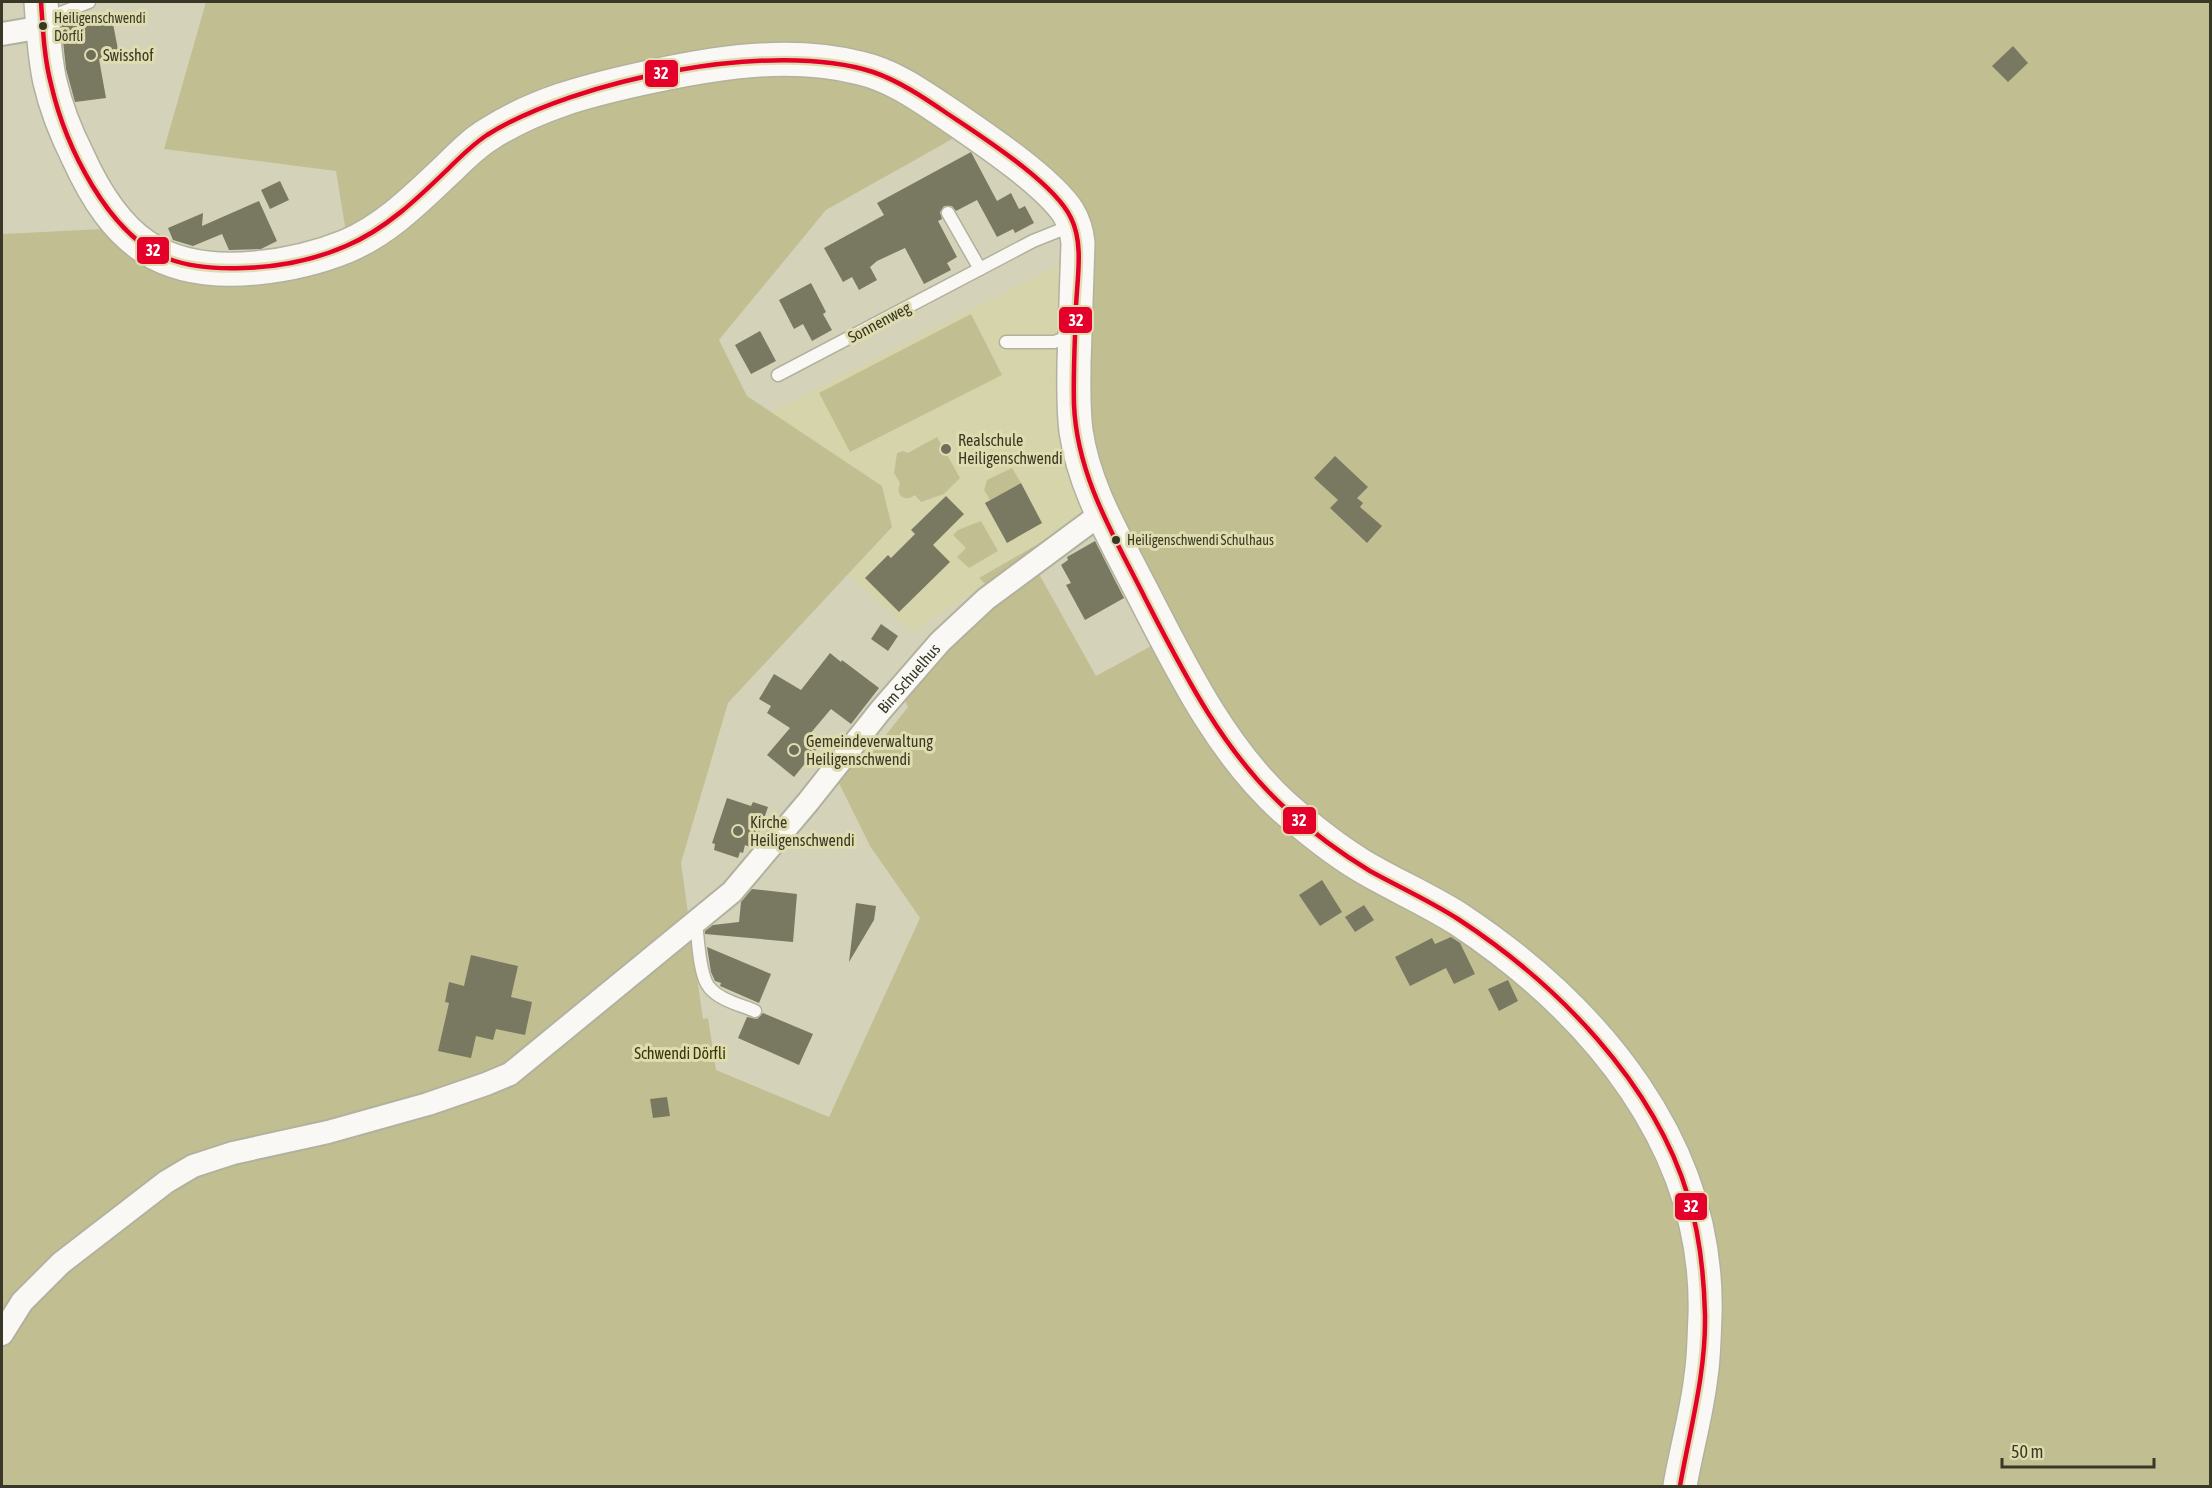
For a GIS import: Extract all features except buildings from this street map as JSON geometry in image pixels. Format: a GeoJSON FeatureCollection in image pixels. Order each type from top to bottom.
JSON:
{"type":"FeatureCollection","features":[{"type":"Feature","properties":{"kind":"street"},"geometry":{"type":"LineString","coordinates":[[2,34],[42,16],[55,115],[95,191],[122,228],[136,240],[167,259],[200,268],[275,266],[322,255],[348,245],[386,224],[485,136],[539,107],[601,88],[674,71],[741,62],[794,59],[863,68],[908,87],[970,129],[1029,174],[1067,210],[1074,225],[1078,243],[1073,406],[1076,433],[1086,477],[1166,638],[1228,743],[1265,789],[1343,854],[1456,918],[1520,963],[1586,1025],[1616,1061],[1646,1102],[1672,1152],[1688,1195],[1695,1224],[1704,1283],[1705,1313],[1701,1378],[1680,1486]]}},
{"type":"Feature","properties":{"kind":"street","name":"Bim Schuelhus"},"geometry":{"type":"LineString","coordinates":[[2,1334],[22,1302],[61,1263],[166,1182],[206,1161],[328,1132],[428,1104],[510,1074],[552,1037],[732,892],[880,711],[940,642],[986,599],[1102,513]]}},
{"type":"Feature","properties":{"kind":"lane"},"geometry":{"type":"LineString","coordinates":[[42,16],[50,18],[89,2]]}},
{"type":"Feature","properties":{"kind":"lane"},"geometry":{"type":"LineString","coordinates":[[948,213],[980,269]]}},
{"type":"Feature","properties":{"kind":"lane","name":"Sonnenweg"},"geometry":{"type":"LineString","coordinates":[[778,375],[1052,232],[1074,225]]}},
{"type":"Feature","properties":{"kind":"lane"},"geometry":{"type":"LineString","coordinates":[[1006,342],[1054,342],[1075,336]]}},
{"type":"Feature","properties":{"kind":"lane"},"geometry":{"type":"LineString","coordinates":[[696,922],[704,973],[710,988],[715,993],[755,1011]]}},
{"type":"Feature","properties":{"kind":"shaded area","name":"Realschule Heiligenschwendi"},"geometry":{"type":"Polygon","coordinates":[[[1059,265],[1055,410],[1087,515],[913,632],[848,575],[892,527],[882,486],[771,412],[1059,265]]]}},
{"type":"Feature","properties":{"kind":"green space","name":"Schwendi Dörfli"},"geometry":{"type":"Polygon","coordinates":[[[206,2],[2210,2],[2210,1486],[2,1486],[2,234],[122,228],[167,259],[348,245],[336,171],[164,149],[206,2]],[[970,129],[826,210],[719,340],[747,396],[882,486],[892,527],[728,703],[681,863],[703,1019],[708,1018],[716,1070],[829,1117],[920,918],[870,846],[833,771],[846,755],[862,765],[908,707],[900,690],[1034,565],[1096,676],[1166,638],[1097,504],[1078,243],[970,129]]]}},
{"type":"Feature","properties":{"kind":"green space"},"geometry":{"type":"Polygon","coordinates":[[[971,314],[1002,375],[850,452],[819,393],[971,314]]]}},
{"type":"Feature","properties":{"kind":"green space"},"geometry":{"type":"Polygon","coordinates":[[[937,437],[960,478],[944,494],[921,502],[915,495],[904,498],[900,494],[900,483],[894,473],[897,453],[903,451],[908,453],[937,437]]]}},
{"type":"Feature","properties":{"kind":"green space"},"geometry":{"type":"Polygon","coordinates":[[[1012,468],[1021,483],[990,500],[984,490],[987,480],[1012,468]]]}},
{"type":"Feature","properties":{"kind":"green space"},"geometry":{"type":"Polygon","coordinates":[[[981,521],[998,551],[969,568],[957,557],[966,548],[953,535],[958,530],[981,521]]]}},
{"type":"Feature","properties":{"kind":"green space"},"geometry":{"type":"Polygon","coordinates":[[[1050,537],[1052,541],[990,588],[979,578],[1050,537]]]}},
{"type":"Feature","properties":{"kind":"transit line","name":"32"},"geometry":{"type":"LineString","coordinates":[[41,2],[44,43],[51,84],[67,134],[92,186],[127,231],[147,247],[169,259],[196,266],[224,268],[269,266],[296,262],[334,251],[361,239],[388,222],[413,202],[476,143],[525,115],[570,97],[621,82],[676,70],[730,63],[783,60],[832,63],[873,72],[928,101],[995,146],[1049,189],[1071,218],[1079,250],[1074,405],[1082,456],[1099,505],[1121,552],[1189,682],[1223,736],[1262,785],[1305,825],[1370,871],[1458,919],[1530,973],[1565,1005],[1626,1075],[1652,1114],[1672,1154],[1696,1225],[1705,1315],[1705,1337],[1697,1401],[1680,1486]]}},
{"type":"Feature","properties":{"kind":"place","name":"Heiligenschwendi Dörfli"},"geometry":{"type":"Point","coordinates":[43,26]}},
{"type":"Feature","properties":{"kind":"place","name":"Swisshof"},"geometry":{"type":"Point","coordinates":[91,55]}},
{"type":"Feature","properties":{"kind":"place","name":"Realschule Heiligenschwendi"},"geometry":{"type":"Point","coordinates":[946,449]}},
{"type":"Feature","properties":{"kind":"place","name":"Heiligenschwendi Schulhaus"},"geometry":{"type":"Point","coordinates":[1116,540]}},
{"type":"Feature","properties":{"kind":"place","name":"Gemeindeverwaltung Heiligenschwendi"},"geometry":{"type":"Point","coordinates":[794,750]}},
{"type":"Feature","properties":{"kind":"place","name":"Kirche Heiligenschwendi"},"geometry":{"type":"Point","coordinates":[738,831]}}]}
